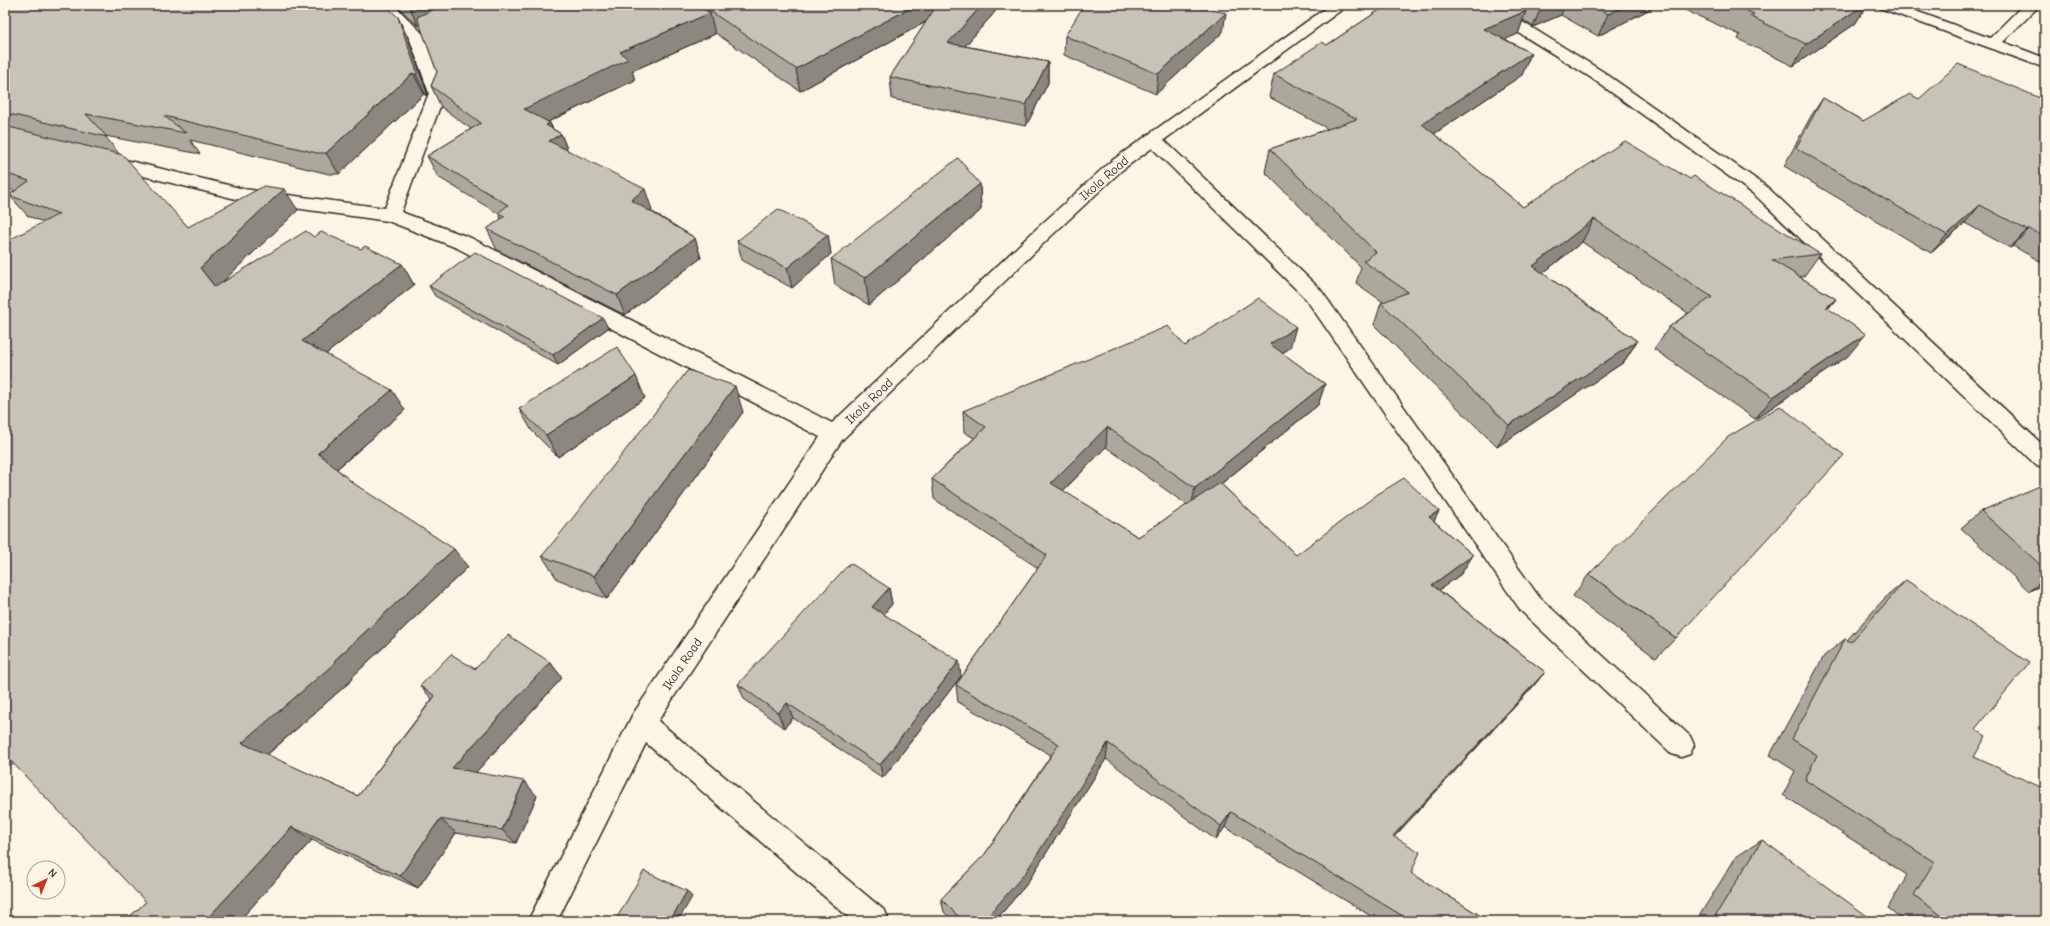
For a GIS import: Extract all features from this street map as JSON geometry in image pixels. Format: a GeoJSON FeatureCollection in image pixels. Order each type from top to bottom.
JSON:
{"type":"FeatureCollection","features":[{"type":"Feature","properties":{"kind":"street"},"geometry":{"type":"LineString","coordinates":[[385,5],[423,32],[436,94],[391,216]]}},
{"type":"Feature","properties":{"kind":"street","name":"Ikola Road"},"geometry":{"type":"LineString","coordinates":[[542,921],[642,723],[834,434],[1041,235],[1116,166],[1340,5]]}},
{"type":"Feature","properties":{"kind":"street"},"geometry":{"type":"LineString","coordinates":[[1484,5],[1596,74],[1761,191],[2045,460]]}},
{"type":"Feature","properties":{"kind":"street"},"geometry":{"type":"LineString","coordinates":[[1884,5],[2045,63]]}},
{"type":"Feature","properties":{"kind":"street"},"geometry":{"type":"LineString","coordinates":[[1993,43],[2032,5]]}},
{"type":"Feature","properties":{"kind":"street"},"geometry":{"type":"LineString","coordinates":[[1153,139],[1313,294],[1530,604],[1681,744]]}},
{"type":"Feature","properties":{"kind":"street"},"geometry":{"type":"LineString","coordinates":[[84,156],[244,195],[391,216],[471,247],[834,434]]}},
{"type":"Feature","properties":{"kind":"street"},"geometry":{"type":"LineString","coordinates":[[642,723],[875,921]]}},
{"type":"Feature","properties":{"kind":"building"},"geometry":{"type":"Polygon","coordinates":[[[5,5],[385,5],[398,17],[417,72],[416,75],[413,73],[326,153],[317,153],[164,116],[186,133],[86,114],[107,137],[5,113],[5,5]]]}},
{"type":"Feature","properties":{"kind":"building"},"geometry":{"type":"Polygon","coordinates":[[[443,5],[697,5],[710,13],[620,52],[628,59],[524,109],[550,123],[546,125],[561,134],[549,141],[645,189],[631,200],[695,238],[617,295],[487,229],[505,216],[498,213],[508,205],[427,156],[481,123],[431,86],[437,72],[417,17],[443,5]]]}},
{"type":"Feature","properties":{"kind":"building"},"geometry":{"type":"Polygon","coordinates":[[[701,5],[916,5],[796,69],[701,5]]]}},
{"type":"Feature","properties":{"kind":"building"},"geometry":{"type":"Polygon","coordinates":[[[937,5],[982,5],[948,43],[1048,62],[1026,105],[890,77],[937,5]]]}},
{"type":"Feature","properties":{"kind":"building"},"geometry":{"type":"Polygon","coordinates":[[[1084,5],[1185,5],[1226,13],[1158,74],[1065,36],[1084,5]]]}},
{"type":"Feature","properties":{"kind":"building"},"geometry":{"type":"Polygon","coordinates":[[[1387,5],[1516,5],[1526,11],[1484,29],[1531,53],[1422,124],[1523,207],[1625,141],[1690,179],[1694,176],[1820,254],[1772,260],[1836,299],[1826,307],[1866,334],[1773,397],[1669,327],[1712,297],[1594,219],[1533,266],[1637,341],[1509,425],[1381,303],[1408,292],[1363,261],[1376,252],[1270,149],[1357,119],[1274,74],[1322,42],[1327,45],[1387,5]]]}},
{"type":"Feature","properties":{"kind":"building"},"geometry":{"type":"Polygon","coordinates":[[[1592,5],[1626,5],[1608,14],[1592,5]]]}},
{"type":"Feature","properties":{"kind":"building"},"geometry":{"type":"Polygon","coordinates":[[[1735,5],[1864,5],[1806,44],[1750,16],[1754,14],[1735,5]]]}},
{"type":"Feature","properties":{"kind":"building"},"geometry":{"type":"Polygon","coordinates":[[[1958,64],[2045,100],[2045,237],[2029,229],[2027,230],[1980,205],[1947,235],[1796,148],[1823,98],[1863,121],[1910,94],[1919,99],[1958,64]]]}},
{"type":"Feature","properties":{"kind":"building"},"geometry":{"type":"Polygon","coordinates":[[[5,126],[123,155],[188,227],[264,186],[284,189],[200,268],[215,287],[306,231],[314,237],[321,232],[361,249],[365,246],[402,264],[302,341],[392,390],[318,453],[353,483],[454,549],[334,661],[336,662],[242,743],[358,796],[435,696],[420,686],[451,654],[475,669],[508,635],[550,662],[452,768],[524,781],[502,830],[440,819],[400,876],[292,827],[205,921],[125,921],[146,902],[5,755],[5,242],[59,214],[9,195],[29,181],[5,173],[5,126]]]}},
{"type":"Feature","properties":{"kind":"building"},"geometry":{"type":"Polygon","coordinates":[[[958,158],[980,184],[865,278],[831,259],[958,158]]]}},
{"type":"Feature","properties":{"kind":"building"},"geometry":{"type":"Polygon","coordinates":[[[778,209],[828,235],[787,268],[737,241],[778,209]]]}},
{"type":"Feature","properties":{"kind":"building"},"geometry":{"type":"Polygon","coordinates":[[[475,252],[603,318],[553,355],[429,286],[475,252]]]}},
{"type":"Feature","properties":{"kind":"building"},"geometry":{"type":"Polygon","coordinates":[[[1258,298],[1296,327],[1270,344],[1325,384],[1195,488],[1107,427],[1051,483],[1138,537],[1220,483],[1296,555],[1378,494],[1404,478],[1439,511],[1429,517],[1473,555],[1432,585],[1545,672],[1393,836],[1420,852],[1411,873],[1489,921],[1411,921],[1231,812],[1221,826],[1108,743],[1026,872],[984,921],[963,921],[941,899],[985,854],[1059,744],[956,685],[1047,555],[932,479],[986,427],[963,411],[1168,326],[1185,346],[1258,298]]]}},
{"type":"Feature","properties":{"kind":"building"},"geometry":{"type":"Polygon","coordinates":[[[617,347],[636,376],[546,435],[519,409],[617,347]]]}},
{"type":"Feature","properties":{"kind":"building"},"geometry":{"type":"Polygon","coordinates":[[[688,370],[735,386],[594,576],[542,556],[568,524],[688,370]]]}},
{"type":"Feature","properties":{"kind":"building"},"geometry":{"type":"Polygon","coordinates":[[[1780,406],[1844,455],[1676,638],[1589,574],[1728,437],[1780,406]]]}},
{"type":"Feature","properties":{"kind":"building"},"geometry":{"type":"Polygon","coordinates":[[[2042,485],[2045,488],[2045,569],[1981,511],[2042,485]]]}},
{"type":"Feature","properties":{"kind":"building"},"geometry":{"type":"Polygon","coordinates":[[[850,563],[889,588],[872,607],[959,661],[880,765],[787,703],[778,713],[738,684],[850,563]]]}},
{"type":"Feature","properties":{"kind":"building"},"geometry":{"type":"Polygon","coordinates":[[[1906,580],[2029,663],[1975,729],[1986,736],[1974,757],[2045,789],[2045,921],[1949,921],[1914,895],[1934,862],[1805,780],[1817,755],[1792,739],[1845,639],[1851,642],[1906,580]]]}},
{"type":"Feature","properties":{"kind":"building"},"geometry":{"type":"Polygon","coordinates":[[[1762,840],[1870,918],[1868,921],[1712,921],[1762,840]]]}},
{"type":"Feature","properties":{"kind":"building"},"geometry":{"type":"Polygon","coordinates":[[[644,871],[687,891],[670,921],[615,921],[644,871]]]}}]}
